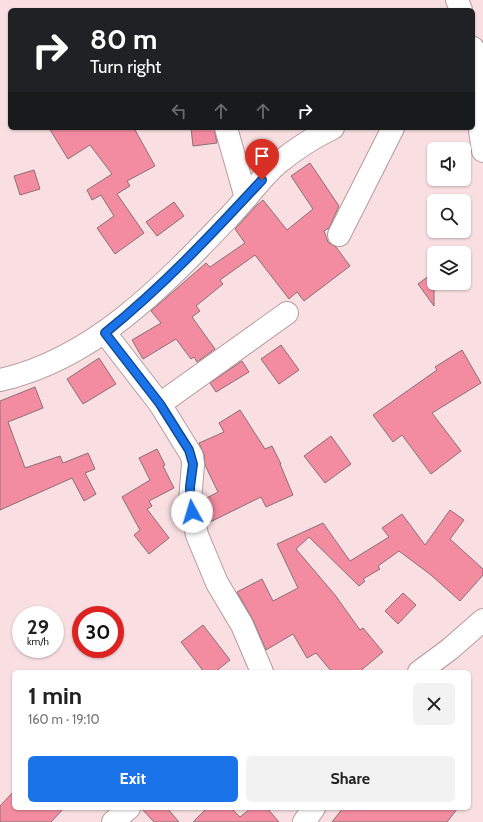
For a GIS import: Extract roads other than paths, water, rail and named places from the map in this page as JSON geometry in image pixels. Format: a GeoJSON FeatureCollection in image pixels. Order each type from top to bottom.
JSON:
{"type":"FeatureCollection","features":[{"type":"Feature","properties":{"kind":"street"},"geometry":{"type":"LineString","coordinates":[[476,67],[483,151]]}},
{"type":"Feature","properties":{"kind":"street"},"geometry":{"type":"LineString","coordinates":[[227,130],[246,198]]}},
{"type":"Feature","properties":{"kind":"street"},"geometry":{"type":"LineString","coordinates":[[0,380],[22,375],[55,361],[105,333],[140,304],[211,235],[277,164],[329,130]]}},
{"type":"Feature","properties":{"kind":"street"},"geometry":{"type":"LineString","coordinates":[[339,235],[393,130]]}},
{"type":"Feature","properties":{"kind":"street"},"geometry":{"type":"LineString","coordinates":[[160,404],[286,313]]}},
{"type":"Feature","properties":{"kind":"street"},"geometry":{"type":"LineString","coordinates":[[105,333],[160,404],[192,456],[193,464],[190,501],[197,535],[217,583],[242,626],[261,670]]}},
{"type":"Feature","properties":{"kind":"street"},"geometry":{"type":"LineString","coordinates":[[422,670],[450,649],[483,620]]}},
{"type":"Feature","properties":{"kind":"street"},"geometry":{"type":"LineString","coordinates":[[113,822],[127,810]]}},
{"type":"Feature","properties":{"kind":"street"},"geometry":{"type":"LineString","coordinates":[[304,822],[313,810]]}}]}
